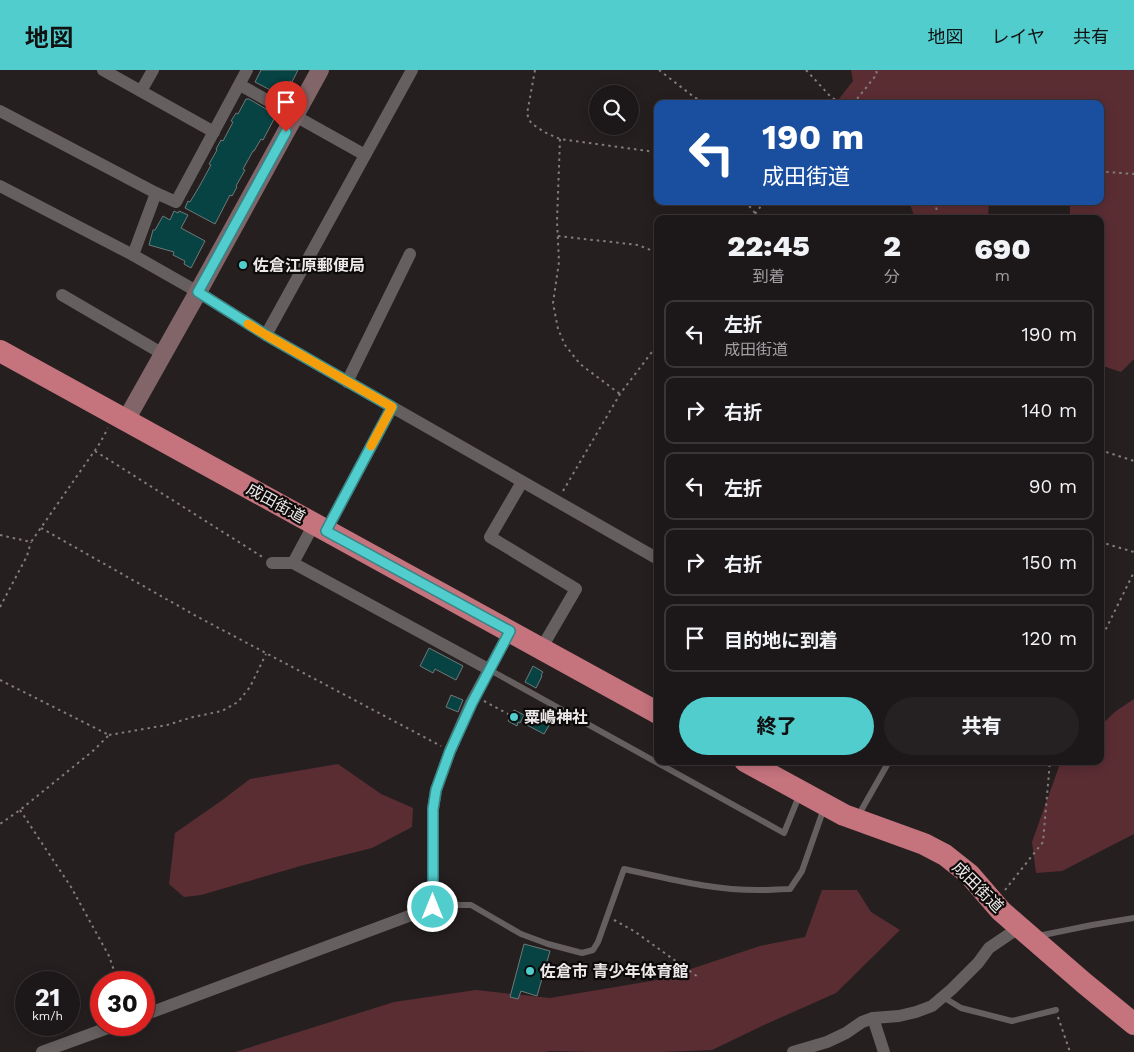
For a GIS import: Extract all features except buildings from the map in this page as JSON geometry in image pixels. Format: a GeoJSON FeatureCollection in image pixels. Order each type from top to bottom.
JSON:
{"type":"FeatureCollection","features":[{"type":"Feature","properties":{"kind":"highway","name":"成田街道"},"geometry":{"type":"LineString","coordinates":[[0,351],[654,711]]}},
{"type":"Feature","properties":{"kind":"highway","name":"成田街道"},"geometry":{"type":"LineString","coordinates":[[752,765],[844,815],[924,844],[945,854],[969,874],[1001,911],[1134,1024]]}},
{"type":"Feature","properties":{"kind":"street"},"geometry":{"type":"LineString","coordinates":[[103,70],[214,132]]}},
{"type":"Feature","properties":{"kind":"street"},"geometry":{"type":"LineString","coordinates":[[141,92],[153,70]]}},
{"type":"Feature","properties":{"kind":"street"},"geometry":{"type":"LineString","coordinates":[[0,110],[176,202],[247,70]]}},
{"type":"Feature","properties":{"kind":"street"},"geometry":{"type":"LineString","coordinates":[[120,418],[163,354],[320,70]]}},
{"type":"Feature","properties":{"kind":"street"},"geometry":{"type":"LineString","coordinates":[[266,335],[412,70]]}},
{"type":"Feature","properties":{"kind":"street"},"geometry":{"type":"LineString","coordinates":[[240,85],[365,155]]}},
{"type":"Feature","properties":{"kind":"street"},"geometry":{"type":"LineString","coordinates":[[1,188],[133,255],[347,382],[654,557]]}},
{"type":"Feature","properties":{"kind":"street"},"geometry":{"type":"LineString","coordinates":[[133,255],[156,193]]}},
{"type":"Feature","properties":{"kind":"street"},"geometry":{"type":"LineString","coordinates":[[347,382],[410,254]]}},
{"type":"Feature","properties":{"kind":"street"},"geometry":{"type":"LineString","coordinates":[[62,295],[163,354]]}},
{"type":"Feature","properties":{"kind":"street"},"geometry":{"type":"LineString","coordinates":[[293,563],[320,528],[392,407]]}},
{"type":"Feature","properties":{"kind":"street"},"geometry":{"type":"LineString","coordinates":[[522,482],[490,537],[576,589],[541,649]]}},
{"type":"Feature","properties":{"kind":"street"},"geometry":{"type":"LineString","coordinates":[[272,563],[293,563],[490,670]]}},
{"type":"Feature","properties":{"kind":"street"},"geometry":{"type":"LineString","coordinates":[[155,1011],[433,907],[433,809],[436,790],[450,751],[475,696],[510,631]]}},
{"type":"Feature","properties":{"kind":"street"},"geometry":{"type":"LineString","coordinates":[[793,1052],[827,1042],[846,1033],[862,1022],[874,1018],[899,1016],[932,1006],[978,963],[990,948],[1026,932]]}},
{"type":"Feature","properties":{"kind":"street"},"geometry":{"type":"LineString","coordinates":[[874,1018],[884,1052]]}},
{"type":"Feature","properties":{"kind":"street"},"geometry":{"type":"LineString","coordinates":[[42,1052],[90,1034]]}},
{"type":"Feature","properties":{"kind":"lane"},"geometry":{"type":"LineString","coordinates":[[490,670],[654,761]]}},
{"type":"Feature","properties":{"kind":"lane"},"geometry":{"type":"LineString","coordinates":[[661,765],[784,833],[800,792]]}},
{"type":"Feature","properties":{"kind":"lane"},"geometry":{"type":"LineString","coordinates":[[856,819],[887,765]]}},
{"type":"Feature","properties":{"kind":"lane"},"geometry":{"type":"LineString","coordinates":[[433,907],[470,905],[521,934],[548,944],[582,953],[593,950],[598,942],[624,869],[698,885],[762,890],[790,889],[802,871],[825,806]]}},
{"type":"Feature","properties":{"kind":"lane"},"geometry":{"type":"LineString","coordinates":[[1026,932],[1092,925],[1134,918]]}},
{"type":"Feature","properties":{"kind":"lane"},"geometry":{"type":"LineString","coordinates":[[943,997],[961,1008],[1012,1021],[1056,1010]]}},
{"type":"Feature","properties":{"kind":"path"},"geometry":{"type":"LineString","coordinates":[[535,70],[527,114],[531,123],[544,132],[560,139],[648,150],[654,152]]}},
{"type":"Feature","properties":{"kind":"path"},"geometry":{"type":"LineString","coordinates":[[660,70],[699,100]]}},
{"type":"Feature","properties":{"kind":"path"},"geometry":{"type":"LineString","coordinates":[[806,70],[836,100]]}},
{"type":"Feature","properties":{"kind":"path"},"geometry":{"type":"LineString","coordinates":[[856,100],[877,74],[876,70]]}},
{"type":"Feature","properties":{"kind":"path"},"geometry":{"type":"LineString","coordinates":[[560,139],[557,221],[559,262],[553,303],[558,329],[566,345],[580,364],[620,394]]}},
{"type":"Feature","properties":{"kind":"path"},"geometry":{"type":"LineString","coordinates":[[1104,171],[1134,174]]}},
{"type":"Feature","properties":{"kind":"path"},"geometry":{"type":"LineString","coordinates":[[748,205],[757,215]]}},
{"type":"Feature","properties":{"kind":"path"},"geometry":{"type":"LineString","coordinates":[[755,213],[761,205]]}},
{"type":"Feature","properties":{"kind":"path"},"geometry":{"type":"LineString","coordinates":[[558,236],[638,245],[654,251]]}},
{"type":"Feature","properties":{"kind":"path"},"geometry":{"type":"LineString","coordinates":[[557,502],[620,394],[654,349]]}},
{"type":"Feature","properties":{"kind":"path"},"geometry":{"type":"LineString","coordinates":[[0,607],[27,556],[31,542],[120,418]]}},
{"type":"Feature","properties":{"kind":"path"},"geometry":{"type":"LineString","coordinates":[[95,451],[272,563]]}},
{"type":"Feature","properties":{"kind":"path"},"geometry":{"type":"LineString","coordinates":[[1104,451],[1134,461]]}},
{"type":"Feature","properties":{"kind":"path"},"geometry":{"type":"LineString","coordinates":[[41,528],[198,617],[450,751]]}},
{"type":"Feature","properties":{"kind":"path"},"geometry":{"type":"LineString","coordinates":[[0,535],[31,542]]}},
{"type":"Feature","properties":{"kind":"path"},"geometry":{"type":"LineString","coordinates":[[1104,543],[1134,552]]}},
{"type":"Feature","properties":{"kind":"path"},"geometry":{"type":"LineString","coordinates":[[1104,633],[1134,572]]}},
{"type":"Feature","properties":{"kind":"path"},"geometry":{"type":"LineString","coordinates":[[0,824],[20,810],[109,736],[167,725],[222,711],[238,702],[250,687],[266,654]]}},
{"type":"Feature","properties":{"kind":"path"},"geometry":{"type":"LineString","coordinates":[[0,680],[109,736]]}},
{"type":"Feature","properties":{"kind":"path"},"geometry":{"type":"LineString","coordinates":[[475,696],[508,714]]}},
{"type":"Feature","properties":{"kind":"path"},"geometry":{"type":"LineString","coordinates":[[994,903],[1043,842],[1050,765]]}},
{"type":"Feature","properties":{"kind":"path"},"geometry":{"type":"LineString","coordinates":[[20,810],[71,887],[110,956],[115,971]]}},
{"type":"Feature","properties":{"kind":"path"},"geometry":{"type":"LineString","coordinates":[[608,916],[634,930],[698,977]]}},
{"type":"Feature","properties":{"kind":"path"},"geometry":{"type":"LineString","coordinates":[[1056,1010],[1070,1052]]}},
{"type":"Feature","properties":{"kind":"shaded area"},"geometry":{"type":"Polygon","coordinates":[[[851,70],[1134,70],[1134,359],[1121,372],[1104,366],[1104,215],[1070,215],[1070,205],[1104,205],[1104,100],[838,100],[853,81],[851,70]]]}},
{"type":"Feature","properties":{"kind":"shaded area"},"geometry":{"type":"Polygon","coordinates":[[[910,205],[989,205],[988,215],[914,215],[910,205]]]}},
{"type":"Feature","properties":{"kind":"shaded area"},"geometry":{"type":"Polygon","coordinates":[[[1134,699],[1134,834],[1062,871],[1036,873],[1032,842],[1060,765],[1104,765],[1104,722],[1116,711],[1134,699]]]}},
{"type":"Feature","properties":{"kind":"shaded area"},"geometry":{"type":"Polygon","coordinates":[[[338,764],[381,794],[413,808],[412,827],[372,848],[304,865],[201,895],[184,897],[169,884],[175,833],[250,779],[338,764]]]}},
{"type":"Feature","properties":{"kind":"shaded area"},"geometry":{"type":"Polygon","coordinates":[[[822,890],[857,890],[871,912],[900,930],[836,993],[712,1050],[661,1052],[235,1052],[394,1002],[476,990],[550,998],[657,980],[760,946],[805,937],[822,890]]]}},
{"type":"Feature","properties":{"kind":"slow traffic"},"geometry":{"type":"LineString","coordinates":[[248,324],[392,407],[371,446]]}},
{"type":"Feature","properties":{"kind":"place","name":"佐倉江原郵便局"},"geometry":{"type":"Point","coordinates":[243,265]}},
{"type":"Feature","properties":{"kind":"place","name":"粟嶋神社"},"geometry":{"type":"Point","coordinates":[514,717]}},
{"type":"Feature","properties":{"kind":"place","name":"佐倉市 青少年体育館"},"geometry":{"type":"Point","coordinates":[530,971]}},
{"type":"Feature","properties":{"kind":"route"},"geometry":{"type":"LineString","coordinates":[[286,132],[198,292],[266,335],[392,407],[326,531],[510,631],[472,703],[450,751],[436,790],[433,809],[433,907]]}}]}
